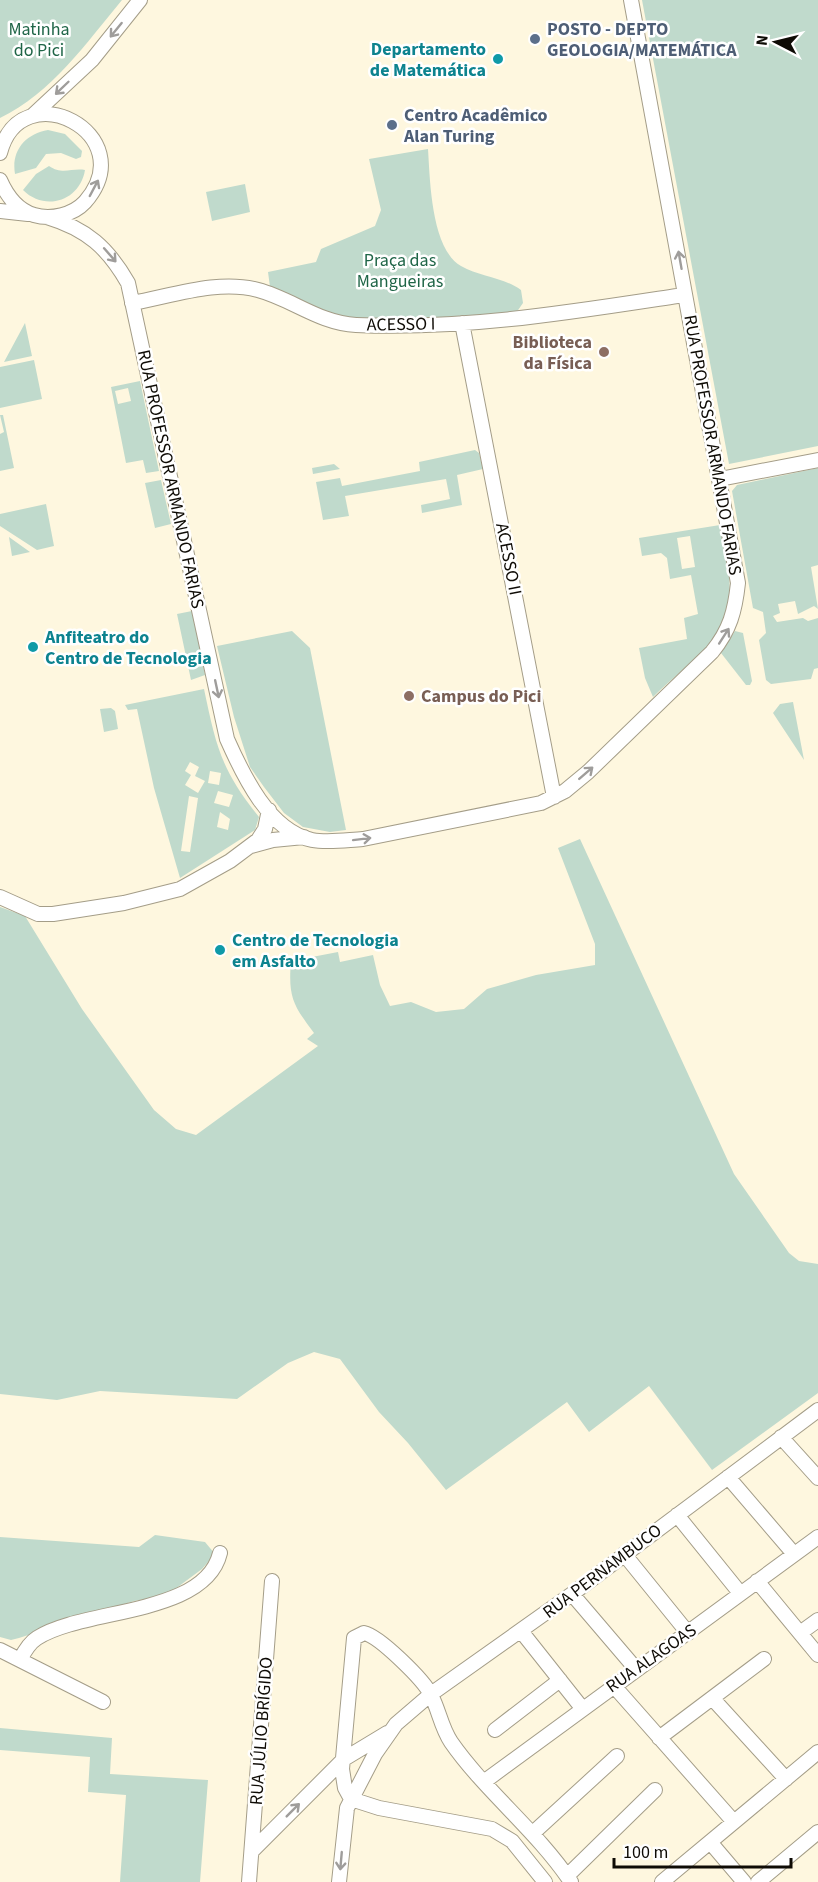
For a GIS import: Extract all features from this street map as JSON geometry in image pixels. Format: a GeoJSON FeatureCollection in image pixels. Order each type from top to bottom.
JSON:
{"type":"FeatureCollection","features":[{"type":"Feature","properties":{"kind":"street"},"geometry":{"type":"LineString","coordinates":[[0,133],[32,116],[92,60],[140,0]]}},
{"type":"Feature","properties":{"kind":"street","name":"RUA PROFESSOR ARMANDO FARIAS"},"geometry":{"type":"LineString","coordinates":[[0,211],[47,218],[66,224],[95,240],[113,255],[128,283],[228,740],[242,774],[269,810],[285,827],[304,837],[319,841],[363,839],[508,812],[541,803],[554,797],[588,772],[712,652],[726,634],[735,610],[738,583],[631,0]]}},
{"type":"Feature","properties":{"kind":"street"},"geometry":{"type":"LineString","coordinates":[[32,116],[58,114],[74,120],[87,130],[96,145],[100,161],[99,178],[93,193],[82,206],[67,214],[47,218]]}},
{"type":"Feature","properties":{"kind":"street"},"geometry":{"type":"LineString","coordinates":[[0,153],[2,145],[19,124]]}},
{"type":"Feature","properties":{"kind":"street"},"geometry":{"type":"LineString","coordinates":[[0,180],[7,195],[30,214]]}},
{"type":"Feature","properties":{"kind":"street","name":"ACESSO I"},"geometry":{"type":"LineString","coordinates":[[132,303],[222,286],[257,290],[327,320],[353,325],[462,323],[677,296]]}},
{"type":"Feature","properties":{"kind":"street","name":"ACESSO II"},"geometry":{"type":"LineString","coordinates":[[462,323],[554,797]]}},
{"type":"Feature","properties":{"kind":"street"},"geometry":{"type":"LineString","coordinates":[[720,479],[818,460]]}},
{"type":"Feature","properties":{"kind":"street"},"geometry":{"type":"LineString","coordinates":[[0,897],[38,914],[53,914],[124,903],[180,889],[230,861],[258,840],[264,829],[269,810]]}},
{"type":"Feature","properties":{"kind":"street"},"geometry":{"type":"LineString","coordinates":[[246,848],[262,842],[304,837]]}},
{"type":"Feature","properties":{"kind":"street","name":"RUA PERNAMBUCO"},"geometry":{"type":"LineString","coordinates":[[252,1851],[344,1759],[388,1733],[431,1694],[572,1594],[818,1410]]}},
{"type":"Feature","properties":{"kind":"street"},"geometry":{"type":"LineString","coordinates":[[781,1437],[818,1478]]}},
{"type":"Feature","properties":{"kind":"street"},"geometry":{"type":"LineString","coordinates":[[728,1477],[794,1554]]}},
{"type":"Feature","properties":{"kind":"street"},"geometry":{"type":"LineString","coordinates":[[676,1515],[740,1593]]}},
{"type":"Feature","properties":{"kind":"street","name":"RUA ALAGOAS"},"geometry":{"type":"LineString","coordinates":[[485,1781],[818,1537]]}},
{"type":"Feature","properties":{"kind":"street"},"geometry":{"type":"LineString","coordinates":[[20,1660],[31,1642],[45,1634],[170,1598],[191,1589],[214,1570],[220,1553]]}},
{"type":"Feature","properties":{"kind":"street"},"geometry":{"type":"LineString","coordinates":[[624,1554],[688,1633]]}},
{"type":"Feature","properties":{"kind":"street","name":"RUA JÚLIO BRÍGIDO"},"geometry":{"type":"LineString","coordinates":[[249,1882],[272,1581]]}},
{"type":"Feature","properties":{"kind":"street"},"geometry":{"type":"LineString","coordinates":[[757,1581],[818,1655]]}},
{"type":"Feature","properties":{"kind":"street"},"geometry":{"type":"LineString","coordinates":[[572,1594],[636,1669]]}},
{"type":"Feature","properties":{"kind":"street"},"geometry":{"type":"LineString","coordinates":[[800,1633],[818,1620]]}},
{"type":"Feature","properties":{"kind":"street"},"geometry":{"type":"LineString","coordinates":[[521,1630],[582,1708]]}},
{"type":"Feature","properties":{"kind":"street"},"geometry":{"type":"LineString","coordinates":[[339,1882],[345,1819],[351,1799],[342,1779],[352,1647],[358,1634],[369,1634],[375,1638],[409,1669],[431,1694],[447,1735],[533,1833],[569,1879],[655,1790]]}},
{"type":"Feature","properties":{"kind":"street"},"geometry":{"type":"LineString","coordinates":[[0,1650],[103,1702]]}},
{"type":"Feature","properties":{"kind":"street"},"geometry":{"type":"LineString","coordinates":[[659,1738],[764,1659]]}},
{"type":"Feature","properties":{"kind":"street"},"geometry":{"type":"LineString","coordinates":[[495,1730],[560,1680]]}},
{"type":"Feature","properties":{"kind":"street"},"geometry":{"type":"LineString","coordinates":[[613,1685],[734,1822]]}},
{"type":"Feature","properties":{"kind":"street"},"geometry":{"type":"LineString","coordinates":[[713,1699],[786,1779]]}},
{"type":"Feature","properties":{"kind":"street","name":"RUA PERNAMBUCO"},"geometry":{"type":"LineString","coordinates":[[351,1799],[388,1733]]}},
{"type":"Feature","properties":{"kind":"street"},"geometry":{"type":"LineString","coordinates":[[662,1882],[818,1752]]}},
{"type":"Feature","properties":{"kind":"street"},"geometry":{"type":"LineString","coordinates":[[533,1833],[617,1756]]}},
{"type":"Feature","properties":{"kind":"street"},"geometry":{"type":"LineString","coordinates":[[351,1799],[379,1808],[492,1829],[512,1841],[546,1882]]}},
{"type":"Feature","properties":{"kind":"street"},"geometry":{"type":"LineString","coordinates":[[759,1882],[818,1832]]}},
{"type":"Feature","properties":{"kind":"street"},"geometry":{"type":"LineString","coordinates":[[710,1842],[744,1882]]}},
{"type":"Feature","properties":{"kind":"green space","name":"Matinha do Pici"},"geometry":{"type":"Polygon","coordinates":[[[0,0],[122,0],[52,81],[19,108],[0,118],[0,0]]]}},
{"type":"Feature","properties":{"kind":"green space"},"geometry":{"type":"Polygon","coordinates":[[[642,0],[818,0],[818,446],[729,464],[642,0]]]}},
{"type":"Feature","properties":{"kind":"green space"},"geometry":{"type":"Polygon","coordinates":[[[48,130],[65,134],[82,151],[81,157],[76,159],[61,153],[46,154],[36,168],[15,174],[15,158],[21,145],[33,135],[48,130]]]}},
{"type":"Feature","properties":{"kind":"green space","name":"Praça das Mangueiras"},"geometry":{"type":"Polygon","coordinates":[[[428,149],[434,212],[443,245],[461,266],[507,282],[521,290],[523,303],[516,313],[382,322],[334,315],[270,287],[268,272],[316,262],[321,249],[375,226],[381,210],[369,159],[428,149]]]}},
{"type":"Feature","properties":{"kind":"green space"},"geometry":{"type":"Polygon","coordinates":[[[49,166],[62,171],[85,170],[82,181],[69,196],[51,202],[41,201],[23,190],[36,174],[49,166]]]}},
{"type":"Feature","properties":{"kind":"green space"},"geometry":{"type":"Polygon","coordinates":[[[245,184],[250,212],[212,221],[206,192],[245,184]]]}},
{"type":"Feature","properties":{"kind":"green space"},"geometry":{"type":"Polygon","coordinates":[[[25,323],[32,356],[4,362],[25,323]]]}},
{"type":"Feature","properties":{"kind":"green space"},"geometry":{"type":"Polygon","coordinates":[[[34,360],[42,399],[0,408],[0,367],[34,360]]]}},
{"type":"Feature","properties":{"kind":"green space"},"geometry":{"type":"Polygon","coordinates":[[[140,381],[159,471],[146,473],[143,460],[126,463],[111,387],[140,381]],[[128,388],[115,391],[118,404],[131,401],[128,388]]]}},
{"type":"Feature","properties":{"kind":"green space"},"geometry":{"type":"Polygon","coordinates":[[[0,415],[3,415],[14,468],[0,471],[0,434],[4,432],[0,415]]]}},
{"type":"Feature","properties":{"kind":"green space"},"geometry":{"type":"Polygon","coordinates":[[[475,450],[479,453],[483,469],[457,475],[462,505],[422,513],[421,505],[450,499],[446,479],[345,496],[349,516],[323,520],[316,482],[340,478],[342,486],[420,471],[419,462],[475,450]]]}},
{"type":"Feature","properties":{"kind":"green space"},"geometry":{"type":"Polygon","coordinates":[[[334,464],[340,469],[313,474],[312,468],[334,464]]]}},
{"type":"Feature","properties":{"kind":"green space"},"geometry":{"type":"Polygon","coordinates":[[[818,468],[818,565],[811,567],[818,609],[814,606],[798,614],[795,601],[778,604],[780,613],[773,616],[777,622],[803,618],[808,621],[818,618],[818,668],[814,669],[811,679],[771,684],[766,680],[759,640],[766,633],[763,612],[753,608],[732,491],[737,485],[818,468]]]}},
{"type":"Feature","properties":{"kind":"green space"},"geometry":{"type":"Polygon","coordinates":[[[161,480],[171,524],[155,528],[145,483],[161,480]]]}},
{"type":"Feature","properties":{"kind":"green space"},"geometry":{"type":"Polygon","coordinates":[[[46,504],[54,546],[37,550],[0,526],[0,514],[46,504]]]}},
{"type":"Feature","properties":{"kind":"green space"},"geometry":{"type":"Polygon","coordinates":[[[720,525],[728,566],[730,595],[724,623],[717,635],[695,659],[653,697],[645,678],[639,648],[687,639],[684,618],[698,614],[691,575],[670,579],[667,558],[661,553],[642,556],[639,538],[720,525]],[[690,536],[677,538],[682,569],[695,567],[690,536]]]}},
{"type":"Feature","properties":{"kind":"green space"},"geometry":{"type":"Polygon","coordinates":[[[9,537],[30,552],[12,556],[9,537]]]}},
{"type":"Feature","properties":{"kind":"green space"},"geometry":{"type":"Polygon","coordinates":[[[192,611],[205,675],[191,680],[177,614],[192,611]]]}},
{"type":"Feature","properties":{"kind":"green space"},"geometry":{"type":"Polygon","coordinates":[[[292,631],[310,648],[346,830],[330,832],[303,827],[284,813],[250,767],[234,717],[217,646],[292,631]]]}},
{"type":"Feature","properties":{"kind":"green space"},"geometry":{"type":"Polygon","coordinates":[[[735,631],[743,633],[752,681],[750,685],[746,685],[721,653],[735,631]]]}},
{"type":"Feature","properties":{"kind":"green space"},"geometry":{"type":"Polygon","coordinates":[[[204,689],[212,726],[228,771],[259,817],[255,830],[180,878],[154,788],[137,709],[128,710],[125,705],[204,689]],[[190,762],[185,771],[191,775],[185,785],[198,793],[205,781],[195,776],[199,767],[190,762]],[[210,771],[208,783],[219,785],[221,773],[210,771]],[[218,791],[214,803],[229,807],[233,795],[218,791]],[[189,796],[181,851],[190,852],[198,798],[189,796]],[[220,812],[217,827],[228,830],[230,819],[220,812]]]}},
{"type":"Feature","properties":{"kind":"green space"},"geometry":{"type":"Polygon","coordinates":[[[793,702],[804,760],[773,713],[780,704],[793,702]]]}},
{"type":"Feature","properties":{"kind":"green space"},"geometry":{"type":"Polygon","coordinates":[[[111,708],[115,711],[118,729],[104,732],[100,709],[111,708]]]}},
{"type":"Feature","properties":{"kind":"green space"},"geometry":{"type":"Polygon","coordinates":[[[580,839],[734,1174],[789,1253],[799,1261],[818,1264],[818,1393],[712,1470],[649,1386],[589,1432],[567,1402],[446,1490],[379,1412],[340,1359],[314,1352],[288,1363],[237,1399],[100,1391],[57,1400],[0,1394],[0,907],[25,916],[82,1009],[154,1110],[176,1129],[196,1135],[318,1046],[307,1039],[314,1033],[301,1015],[291,992],[291,961],[338,952],[340,962],[373,955],[380,985],[390,1006],[411,1002],[436,1012],[464,1009],[487,989],[536,975],[595,965],[595,944],[558,848],[580,839]]]}},
{"type":"Feature","properties":{"kind":"green space"},"geometry":{"type":"Polygon","coordinates":[[[155,1535],[205,1542],[215,1554],[202,1569],[167,1595],[134,1601],[19,1638],[11,1640],[0,1637],[0,1537],[139,1547],[155,1535]]]}},
{"type":"Feature","properties":{"kind":"green space"},"geometry":{"type":"Polygon","coordinates":[[[0,1728],[112,1738],[110,1774],[208,1780],[200,1882],[120,1882],[126,1795],[88,1792],[90,1757],[0,1750],[0,1728]]]}},
{"type":"Feature","properties":{"kind":"place","name":"POSTO - DEPTO GEOLOGIA/MATEMÁTICA"},"geometry":{"type":"Point","coordinates":[535,39]}},
{"type":"Feature","properties":{"kind":"place","name":"Departamento de Matemática"},"geometry":{"type":"Point","coordinates":[498,59]}},
{"type":"Feature","properties":{"kind":"place","name":"Centro Acadêmico Alan Turing"},"geometry":{"type":"Point","coordinates":[392,125]}},
{"type":"Feature","properties":{"kind":"place","name":"Biblioteca da Física"},"geometry":{"type":"Point","coordinates":[604,352]}},
{"type":"Feature","properties":{"kind":"place","name":"Anfiteatro do Centro de Tecnologia"},"geometry":{"type":"Point","coordinates":[33,647]}},
{"type":"Feature","properties":{"kind":"place","name":"Campus do Pici"},"geometry":{"type":"Point","coordinates":[409,696]}},
{"type":"Feature","properties":{"kind":"place","name":"Centro de Tecnologia em Asfalto"},"geometry":{"type":"Point","coordinates":[220,950]}}]}
